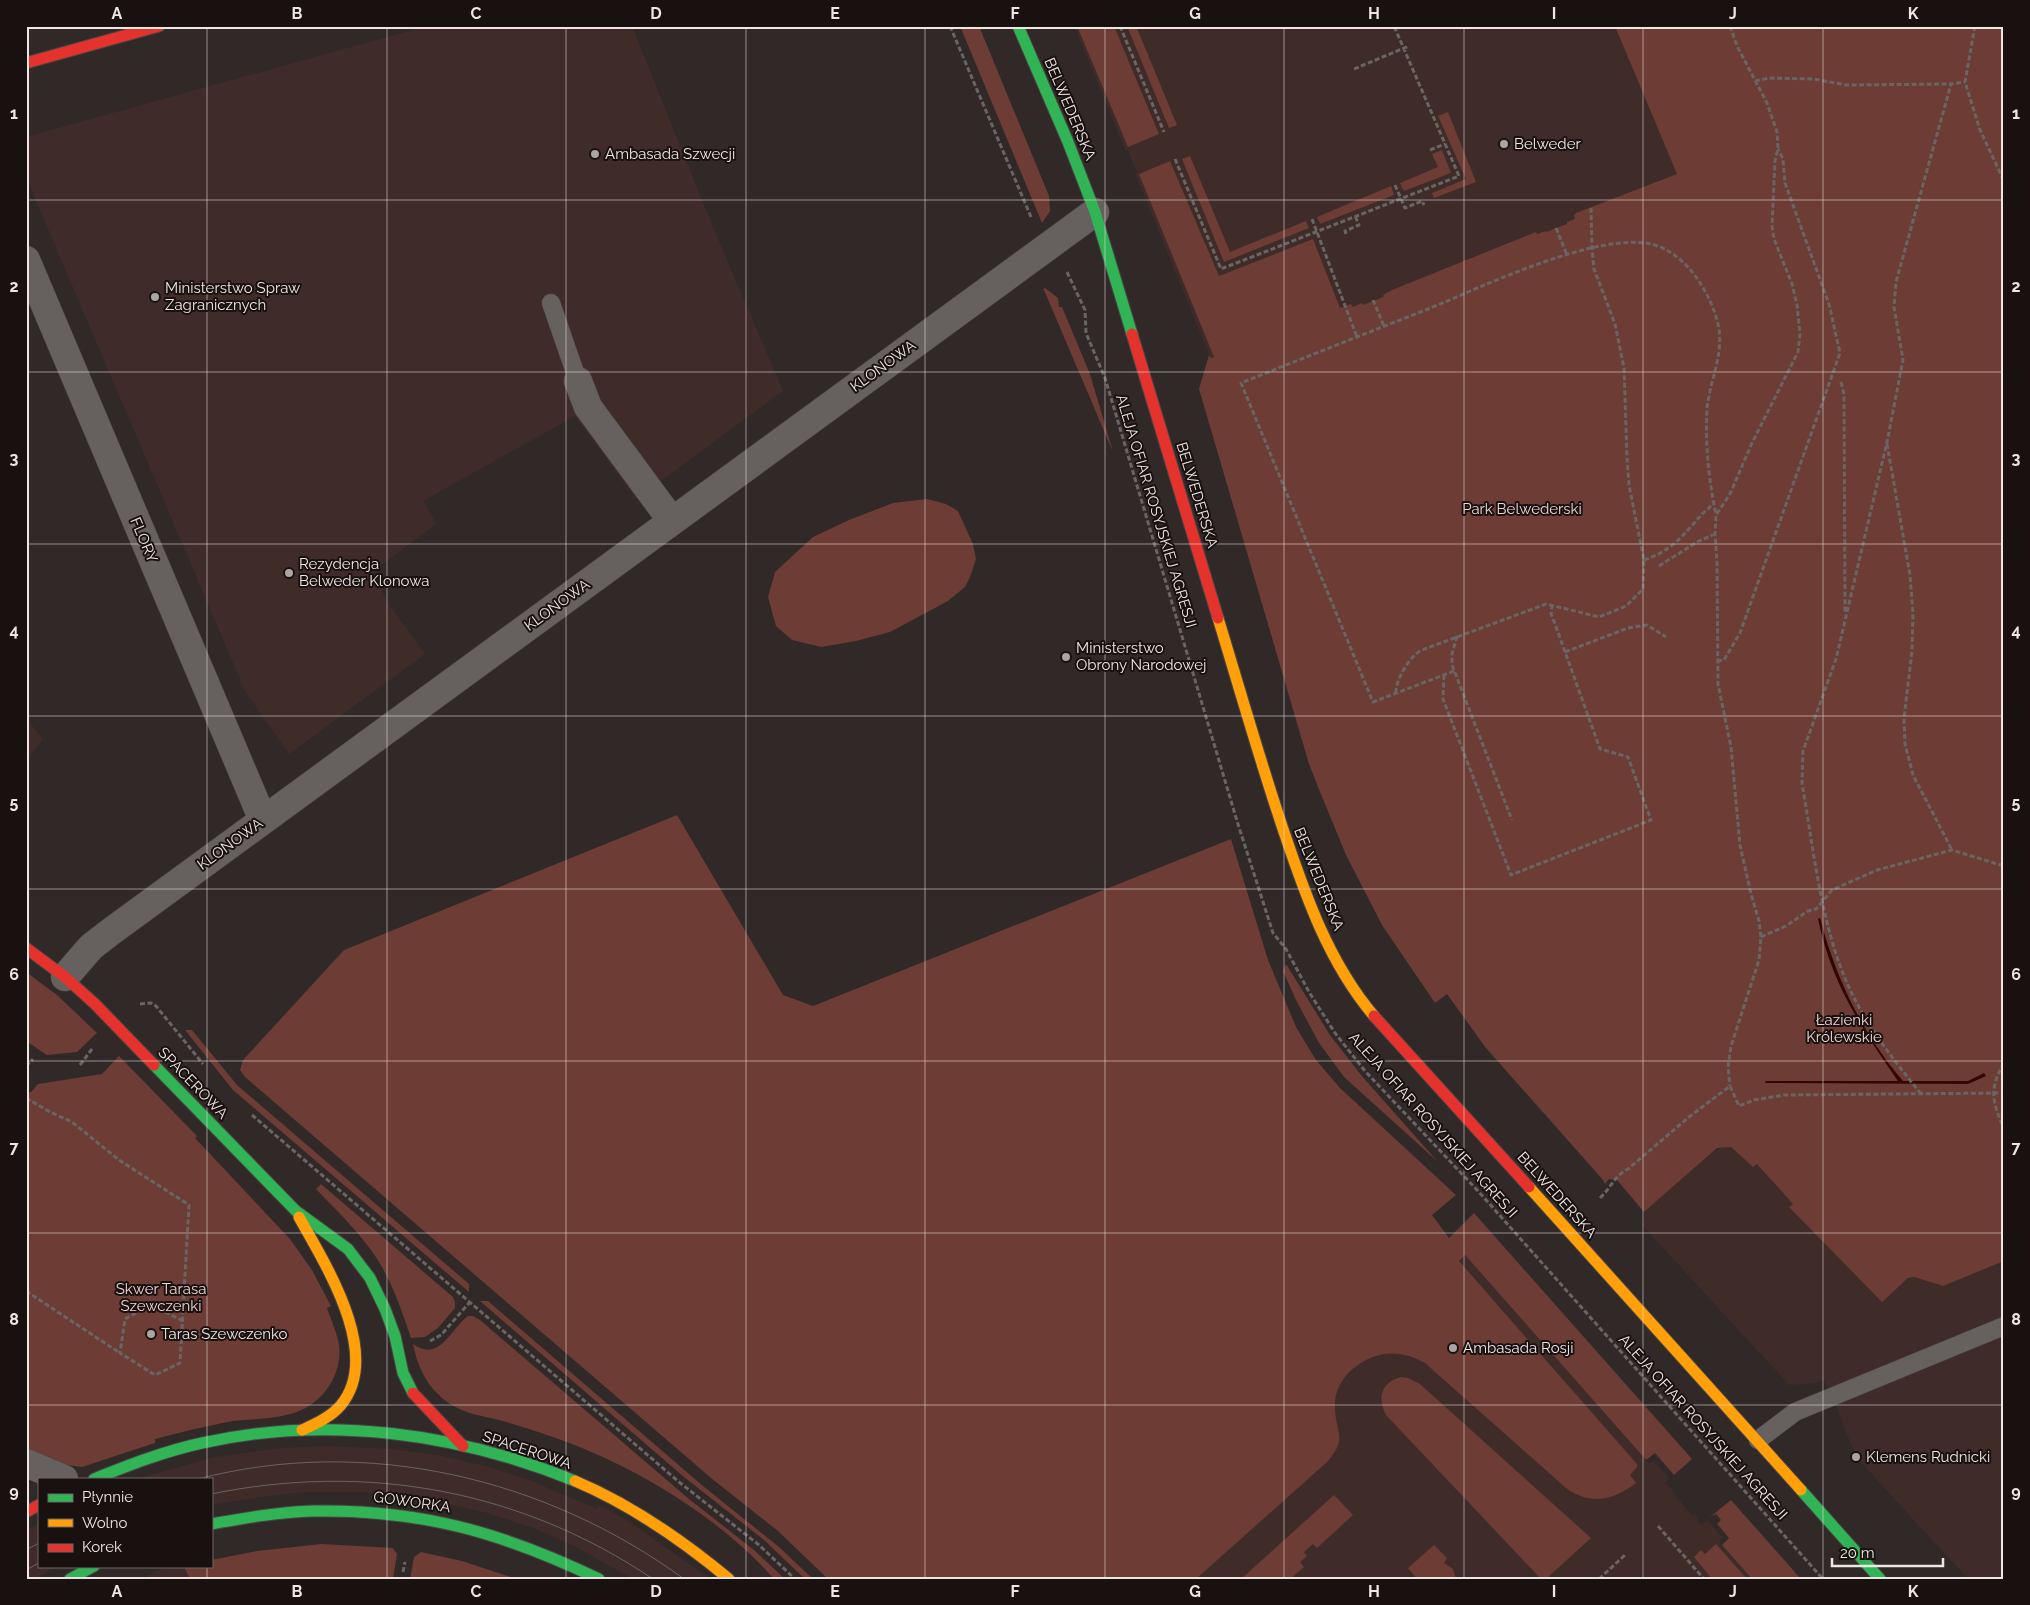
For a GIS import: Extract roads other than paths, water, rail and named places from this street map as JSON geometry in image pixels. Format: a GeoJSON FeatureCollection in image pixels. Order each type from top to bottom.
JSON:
{"type":"FeatureCollection","features":[{"type":"Feature","properties":{"kind":"street"},"geometry":{"type":"LineString","coordinates":[[26,63],[159,26]]}},
{"type":"Feature","properties":{"kind":"street","name":"BELWEDERSKA"},"geometry":{"type":"LineString","coordinates":[[1018,26],[1068,142],[1095,212],[1270,790],[1303,887],[1327,941],[1346,976],[1370,1011],[1397,1043],[1758,1440],[1880,1579]]}},
{"type":"Feature","properties":{"kind":"street","name":"KLONOWA"},"geometry":{"type":"LineString","coordinates":[[65,977],[92,947],[109,933],[1095,212]]}},
{"type":"Feature","properties":{"kind":"street","name":"FLORY"},"geometry":{"type":"LineString","coordinates":[[26,260],[263,820]]}},
{"type":"Feature","properties":{"kind":"street"},"geometry":{"type":"LineString","coordinates":[[578,381],[588,407],[672,521]]}},
{"type":"Feature","properties":{"kind":"street"},"geometry":{"type":"LineString","coordinates":[[26,948],[65,977]]}},
{"type":"Feature","properties":{"kind":"street","name":"SPACEROWA"},"geometry":{"type":"LineString","coordinates":[[65,977],[116,1024],[296,1212],[348,1249],[360,1264],[377,1292],[391,1324],[403,1373],[410,1389],[417,1399],[464,1446],[551,1472],[617,1502],[687,1545],[729,1579]]}},
{"type":"Feature","properties":{"kind":"street","name":"SPACEROWA"},"geometry":{"type":"LineString","coordinates":[[296,1212],[348,1318],[356,1364],[353,1386],[342,1404],[327,1417],[300,1431]]}},
{"type":"Feature","properties":{"kind":"street"},"geometry":{"type":"LineString","coordinates":[[97,1478],[142,1461],[216,1440],[300,1431],[340,1429],[377,1432],[464,1446]]}},
{"type":"Feature","properties":{"kind":"street"},"geometry":{"type":"LineString","coordinates":[[26,1463],[62,1478]]}},
{"type":"Feature","properties":{"kind":"street"},"geometry":{"type":"LineString","coordinates":[[26,1512],[38,1506]]}},
{"type":"Feature","properties":{"kind":"street","name":"GOWORKA"},"geometry":{"type":"LineString","coordinates":[[212,1524],[248,1517],[319,1510],[418,1516],[456,1523],[502,1536],[560,1559],[599,1579]]}},
{"type":"Feature","properties":{"kind":"street"},"geometry":{"type":"LineString","coordinates":[[70,1579],[90,1568]]}},
{"type":"Feature","properties":{"kind":"lane"},"geometry":{"type":"LineString","coordinates":[[551,303],[578,381]]}},
{"type":"Feature","properties":{"kind":"lane"},"geometry":{"type":"LineString","coordinates":[[1758,1440],[1795,1412],[2004,1326]]}},
{"type":"Feature","properties":{"kind":"tram line"},"geometry":{"type":"LineString","coordinates":[[203,1478],[261,1467],[325,1462],[389,1465],[452,1475],[514,1491],[573,1515],[630,1544],[684,1579]]}},
{"type":"Feature","properties":{"kind":"tram line"},"geometry":{"type":"LineString","coordinates":[[212,1494],[269,1485],[327,1481],[385,1483],[441,1491],[496,1505],[550,1524],[603,1548],[653,1579]]}},
{"type":"Feature","properties":{"kind":"tram line"},"geometry":{"type":"LineString","coordinates":[[26,1550],[38,1544]]}},
{"type":"Feature","properties":{"kind":"tram line"},"geometry":{"type":"LineString","coordinates":[[26,1570],[38,1564]]}},
{"type":"Feature","properties":{"kind":"place","name":"Belweder"},"geometry":{"type":"Point","coordinates":[1504,144]}},
{"type":"Feature","properties":{"kind":"place","name":"Ambasada Szwecji"},"geometry":{"type":"Point","coordinates":[595,154]}},
{"type":"Feature","properties":{"kind":"place","name":"Ministerstwo Spraw Zagranicznych"},"geometry":{"type":"Point","coordinates":[155,297]}},
{"type":"Feature","properties":{"kind":"place","name":"Rezydencja Belweder Klonowa"},"geometry":{"type":"Point","coordinates":[289,573]}},
{"type":"Feature","properties":{"kind":"place","name":"Ministerstwo Obrony Narodowej"},"geometry":{"type":"Point","coordinates":[1066,657]}},
{"type":"Feature","properties":{"kind":"place","name":"Taras Szewczenko"},"geometry":{"type":"Point","coordinates":[151,1334]}},
{"type":"Feature","properties":{"kind":"place","name":"Ambasada Rosji"},"geometry":{"type":"Point","coordinates":[1453,1348]}},
{"type":"Feature","properties":{"kind":"place","name":"Klemens Rudnicki"},"geometry":{"type":"Point","coordinates":[1856,1457]}},
{"type":"Feature","properties":{"kind":"park label","name":"Park Belwederski"},"geometry":{"type":"Point","coordinates":[1522,509]}},
{"type":"Feature","properties":{"kind":"park label","name":"Łazienki Królewskie"},"geometry":{"type":"Point","coordinates":[1844,1028]}},
{"type":"Feature","properties":{"kind":"park label","name":"Skwer Tarasa Szewczenki"},"geometry":{"type":"Point","coordinates":[161,1298]}}]}
